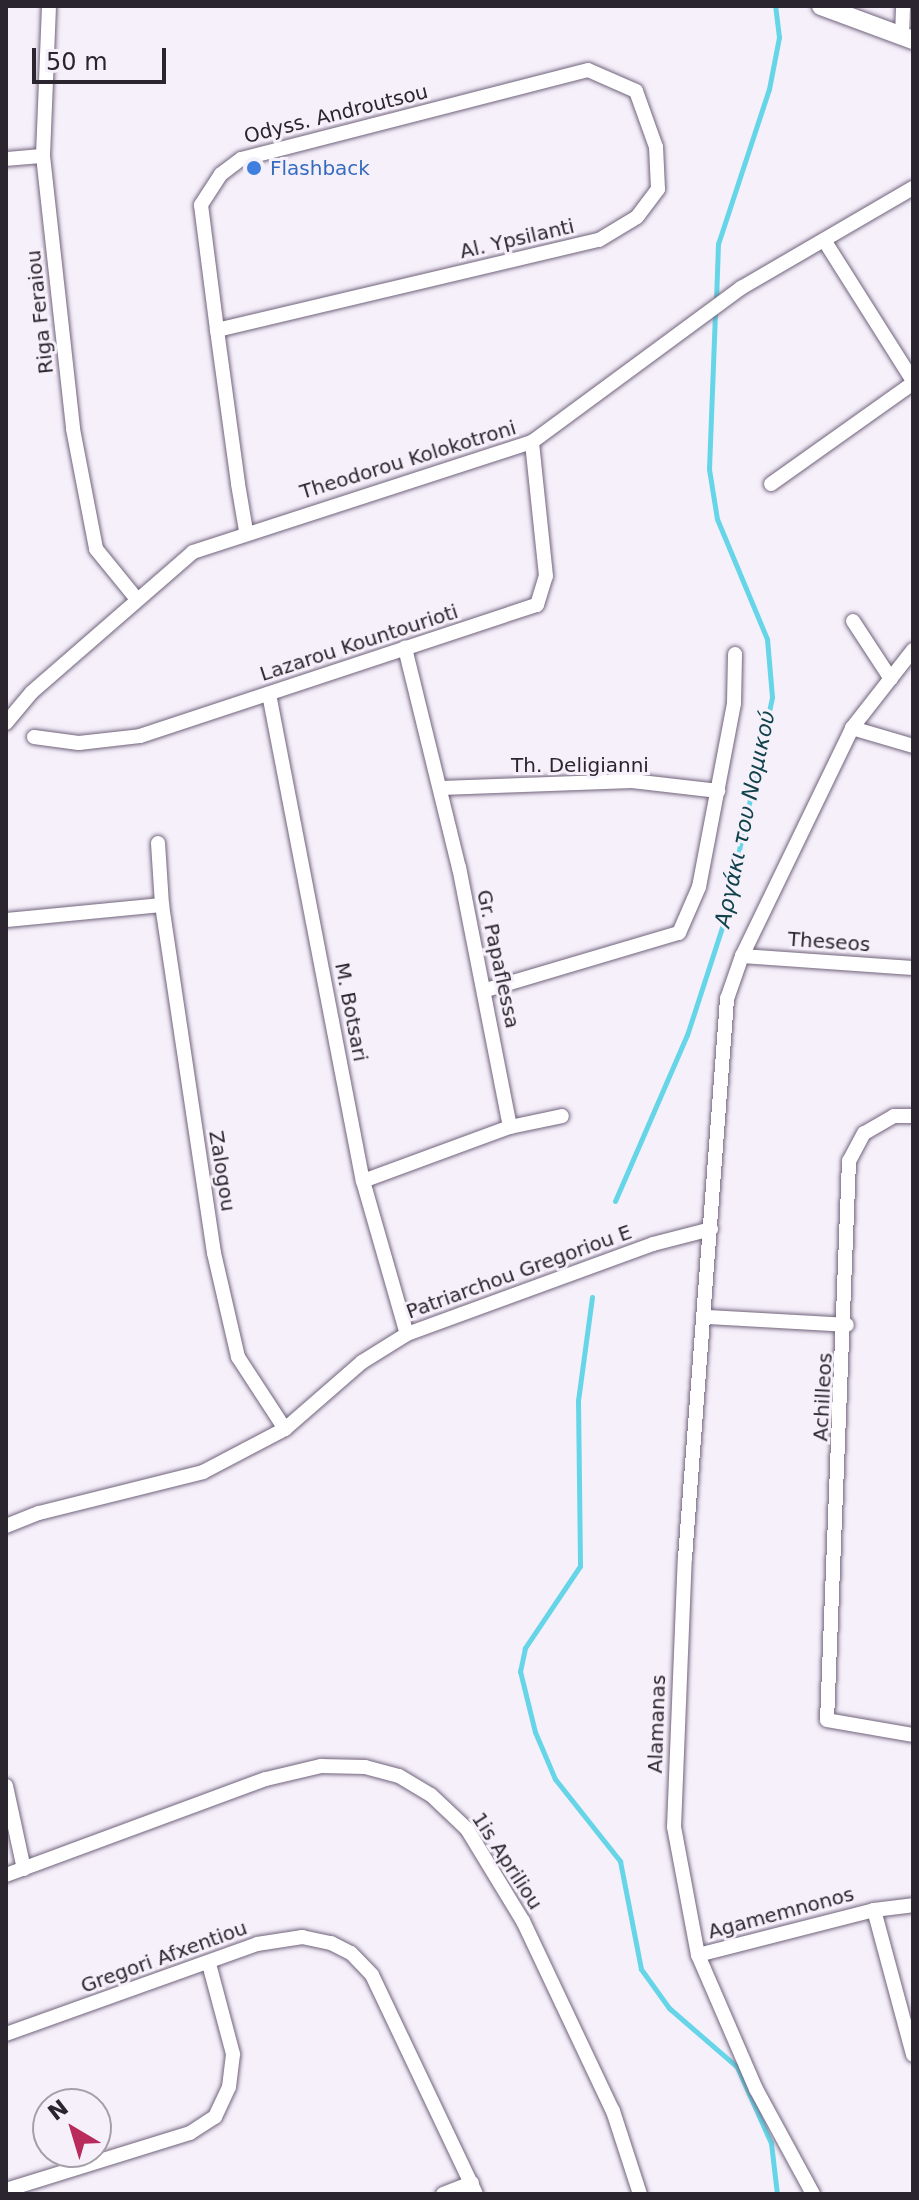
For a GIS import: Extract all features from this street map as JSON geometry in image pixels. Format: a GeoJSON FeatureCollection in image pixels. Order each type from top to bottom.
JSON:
{"type":"FeatureCollection","features":[{"type":"Feature","properties":{"kind":"street","name":"Riga Feraiou"},"geometry":{"type":"LineString","coordinates":[[49,6],[43,156],[73,429],[96,549],[136,598]]}},
{"type":"Feature","properties":{"kind":"street"},"geometry":{"type":"LineString","coordinates":[[821,6],[908,38],[903,6]]}},
{"type":"Feature","properties":{"kind":"street","name":"Al. Ypsilanti"},"geometry":{"type":"LineString","coordinates":[[217,330],[599,240],[637,217],[658,189],[656,147],[636,91],[588,70]]}},
{"type":"Feature","properties":{"kind":"street","name":"Odyss. Androutsou"},"geometry":{"type":"LineString","coordinates":[[246,531],[201,205],[231,166],[241,159],[588,70]]}},
{"type":"Feature","properties":{"kind":"street"},"geometry":{"type":"LineString","coordinates":[[6,159],[43,156]]}},
{"type":"Feature","properties":{"kind":"street","name":"Theodorou Kolokotroni"},"geometry":{"type":"LineString","coordinates":[[6,723],[32,692],[136,598],[193,552],[246,531],[532,442],[741,288],[913,188]]}},
{"type":"Feature","properties":{"kind":"street"},"geometry":{"type":"LineString","coordinates":[[771,484],[913,382],[824,240]]}},
{"type":"Feature","properties":{"kind":"street","name":"Lazarou Kountourioti"},"geometry":{"type":"LineString","coordinates":[[34,737],[79,743],[140,736],[537,605],[546,576],[532,442]]}},
{"type":"Feature","properties":{"kind":"street"},"geometry":{"type":"LineString","coordinates":[[853,621],[891,679]]}},
{"type":"Feature","properties":{"kind":"street","name":"Gr. Papaflessa"},"geometry":{"type":"LineString","coordinates":[[405,648],[441,788],[486,990],[510,1127]]}},
{"type":"Feature","properties":{"kind":"street","name":"Alamanas"},"geometry":{"type":"LineString","coordinates":[[813,2194],[756,2089],[698,1955],[674,1827],[685,1558],[706,1317],[727,999],[742,956],[852,728],[913,650]]}},
{"type":"Feature","properties":{"kind":"street"},"geometry":{"type":"LineString","coordinates":[[486,990],[679,933],[699,887],[734,703],[735,654]]}},
{"type":"Feature","properties":{"kind":"street","name":"M. Botsari"},"geometry":{"type":"LineString","coordinates":[[269,694],[363,1181],[407,1334]]}},
{"type":"Feature","properties":{"kind":"street"},"geometry":{"type":"LineString","coordinates":[[852,728],[913,746]]}},
{"type":"Feature","properties":{"kind":"street","name":"Th. Deligianni"},"geometry":{"type":"LineString","coordinates":[[441,788],[632,781],[718,791]]}},
{"type":"Feature","properties":{"kind":"street","name":"Zalogou"},"geometry":{"type":"LineString","coordinates":[[158,843],[162,905],[217,1268],[238,1357],[285,1429]]}},
{"type":"Feature","properties":{"kind":"street"},"geometry":{"type":"LineString","coordinates":[[6,920],[162,905]]}},
{"type":"Feature","properties":{"kind":"street","name":"Theseos"},"geometry":{"type":"LineString","coordinates":[[742,956],[913,968]]}},
{"type":"Feature","properties":{"kind":"street"},"geometry":{"type":"LineString","coordinates":[[363,1181],[510,1127],[562,1116]]}},
{"type":"Feature","properties":{"kind":"street","name":"Achilleos"},"geometry":{"type":"LineString","coordinates":[[913,1116],[894,1116],[864,1133],[849,1161],[847,1325],[827,1720],[913,1735]]}},
{"type":"Feature","properties":{"kind":"street","name":"Patriarchou Gregoriou E"},"geometry":{"type":"LineString","coordinates":[[6,1526],[39,1513],[203,1472],[285,1429],[362,1362],[407,1334],[653,1244],[711,1229]]}},
{"type":"Feature","properties":{"kind":"street"},"geometry":{"type":"LineString","coordinates":[[706,1317],[847,1325]]}},
{"type":"Feature","properties":{"kind":"street"},"geometry":{"type":"LineString","coordinates":[[6,1526],[6,1534]]}},
{"type":"Feature","properties":{"kind":"street","name":"1is Apriliou"},"geometry":{"type":"LineString","coordinates":[[6,1875],[266,1779],[321,1766],[365,1767],[399,1776],[431,1795],[467,1829],[523,1921],[613,2111],[640,2194]]}},
{"type":"Feature","properties":{"kind":"street"},"geometry":{"type":"LineString","coordinates":[[6,1786],[24,1869]]}},
{"type":"Feature","properties":{"kind":"street","name":"Agamemnonos"},"geometry":{"type":"LineString","coordinates":[[698,1955],[874,1910],[913,1905]]}},
{"type":"Feature","properties":{"kind":"street","name":"Agamemnonos"},"geometry":{"type":"LineString","coordinates":[[874,1910],[913,2055]]}},
{"type":"Feature","properties":{"kind":"street","name":"Gregori Afxentiou"},"geometry":{"type":"LineString","coordinates":[[6,2034],[209,1964],[257,1944],[302,1937],[351,1953],[372,1975],[474,2188]]}},
{"type":"Feature","properties":{"kind":"street"},"geometry":{"type":"LineString","coordinates":[[6,2190],[190,2133],[215,2117],[229,2087],[233,2054],[209,1964]]}},
{"type":"Feature","properties":{"kind":"street"},"geometry":{"type":"LineString","coordinates":[[443,2194],[474,2188]]}},
{"type":"Feature","properties":{"kind":"waterway","name":"Αργάκι του Νομικού"},"geometry":{"type":"LineString","coordinates":[[716,301],[718,244],[769,89],[779,37],[775,6]]}},
{"type":"Feature","properties":{"kind":"waterway","name":"Αργάκι του Νομικού"},"geometry":{"type":"LineString","coordinates":[[615,1201],[687,1035],[723,924],[772,697],[767,639],[717,519],[709,469],[715,311]]}},
{"type":"Feature","properties":{"kind":"waterway","name":"Αργάκι του Νομικού"},"geometry":{"type":"LineString","coordinates":[[592,1297],[578,1400],[580,1566],[525,1648],[520,1671],[535,1732],[555,1779],[620,1861],[641,1969],[669,2008],[737,2067],[771,2143],[777,2194]]}},
{"type":"Feature","properties":{"kind":"place","name":"Flashback"},"geometry":{"type":"Point","coordinates":[254,168]}}]}
